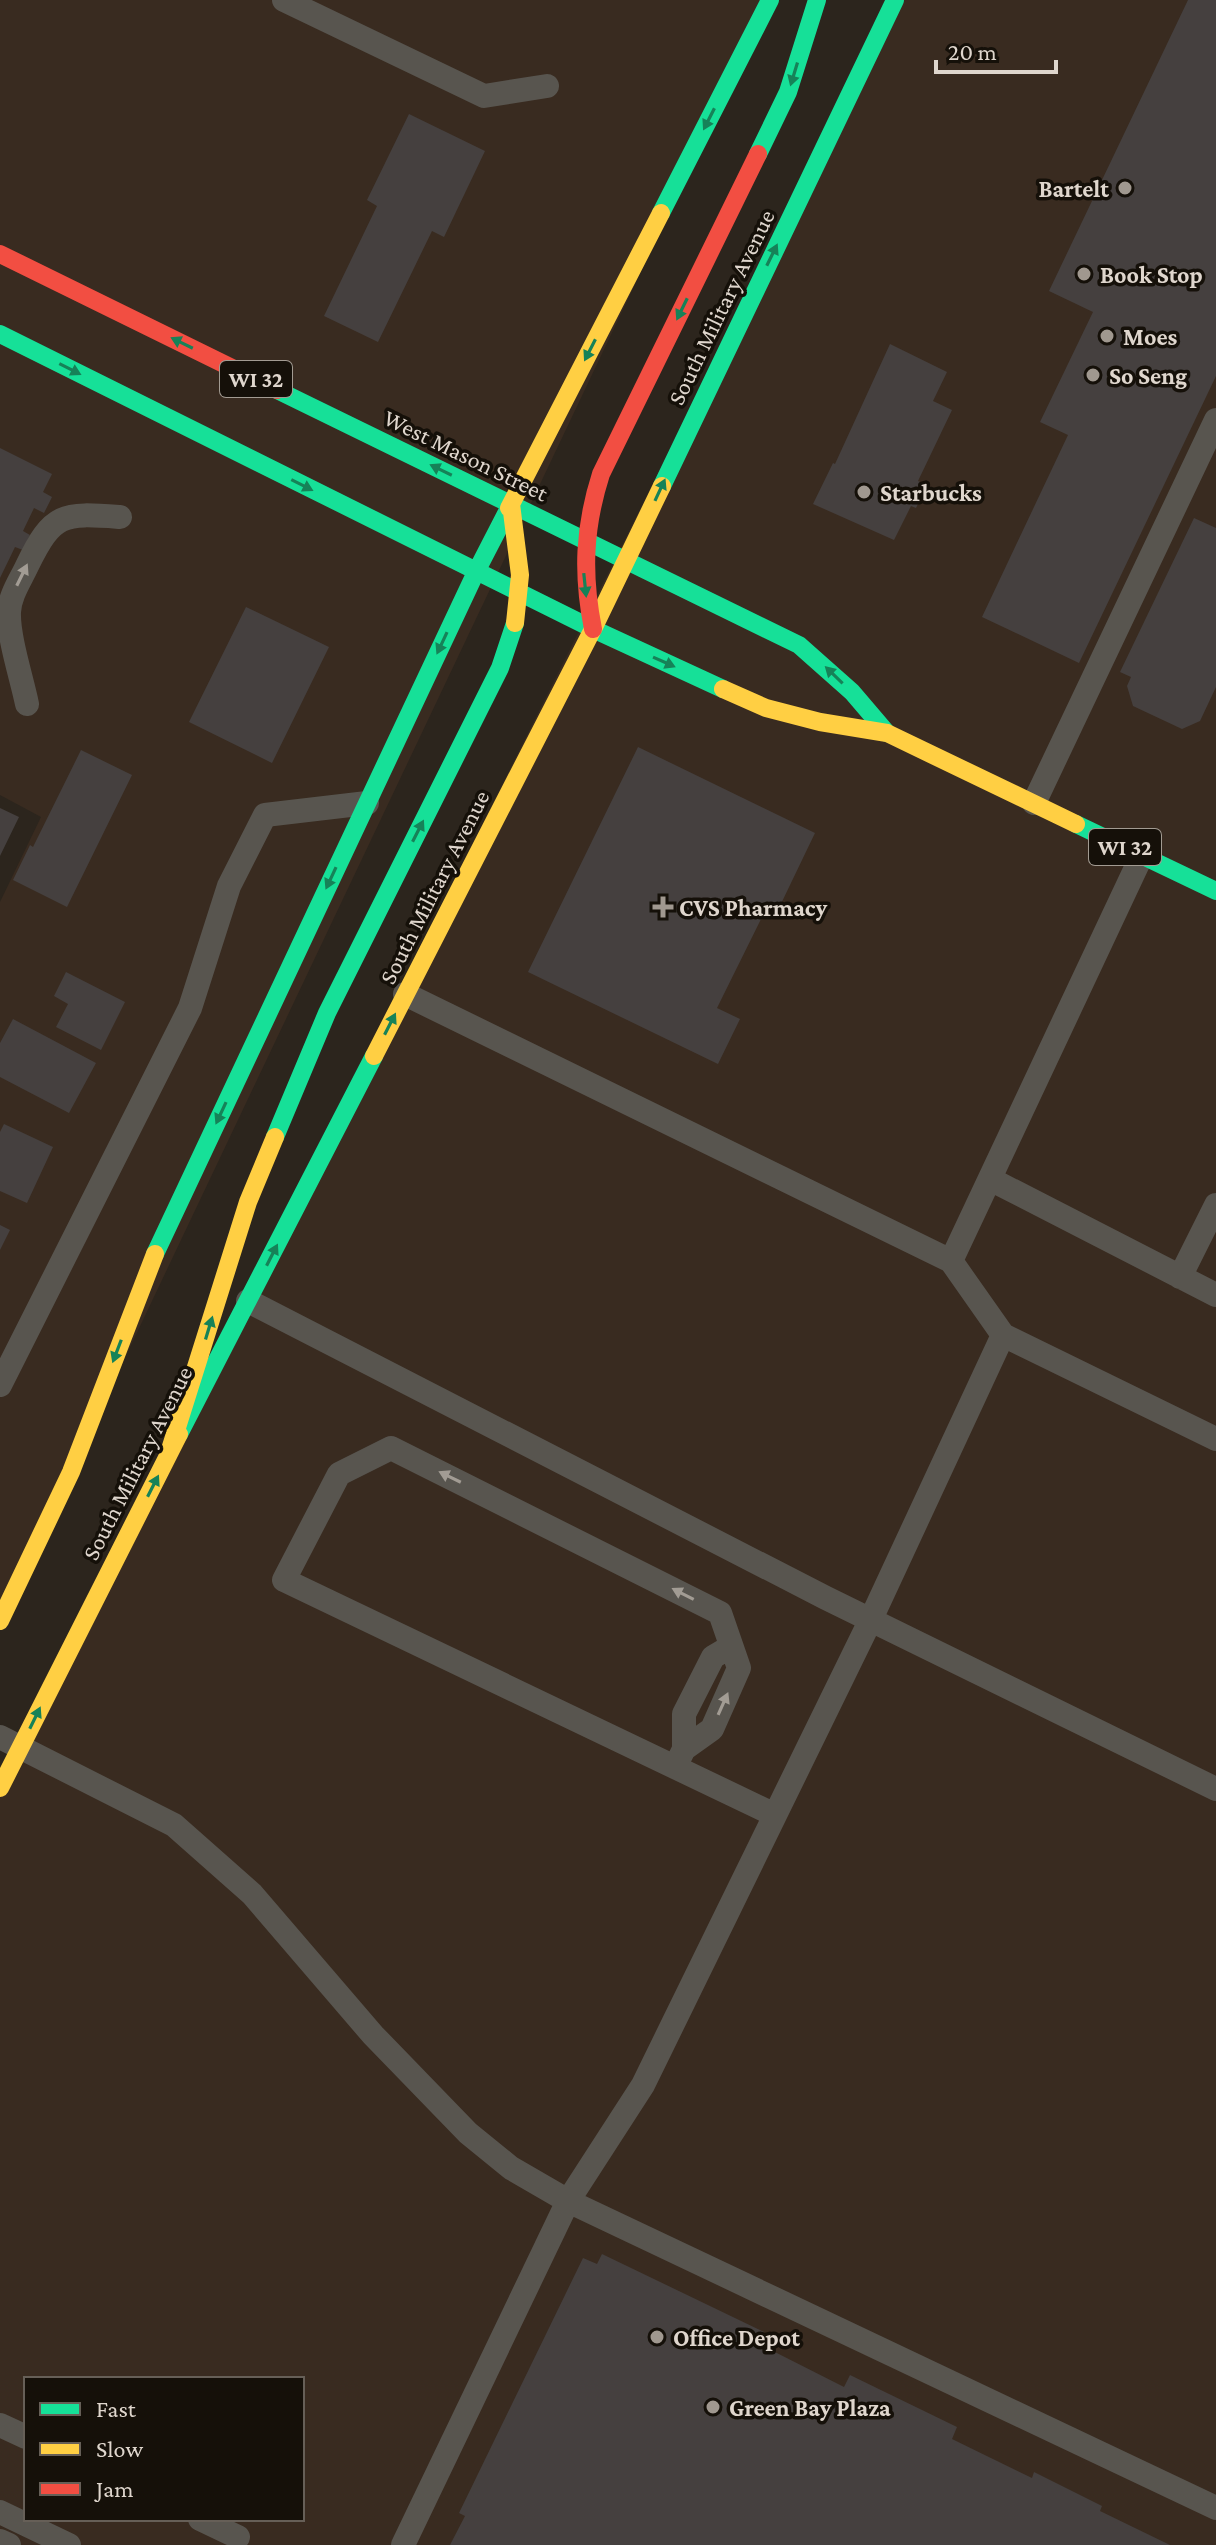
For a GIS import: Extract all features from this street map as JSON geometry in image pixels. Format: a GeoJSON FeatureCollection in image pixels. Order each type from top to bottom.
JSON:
{"type":"FeatureCollection","features":[{"type":"Feature","properties":{"kind":"main road"},"geometry":{"type":"LineString","coordinates":[[0,1621],[71,1472],[149,1266],[476,572],[770,0]]}},
{"type":"Feature","properties":{"kind":"main road"},"geometry":{"type":"LineString","coordinates":[[593,629],[584,584],[585,539],[589,509],[601,474],[788,92],[817,0]]}},
{"type":"Feature","properties":{"kind":"main road","name":"South Military Avenue"},"geometry":{"type":"LineString","coordinates":[[0,1788],[10,1742],[168,1456],[593,629],[895,0]]}},
{"type":"Feature","properties":{"kind":"main road","name":"West Mason Street"},"geometry":{"type":"LineString","coordinates":[[0,254],[799,645],[852,692],[887,733]]}},
{"type":"Feature","properties":{"kind":"main road","name":"West Mason Street"},"geometry":{"type":"LineString","coordinates":[[0,334],[593,629],[766,708],[820,722],[887,733],[1216,891]]}},
{"type":"Feature","properties":{"kind":"main road"},"geometry":{"type":"LineString","coordinates":[[168,1456],[248,1202],[327,1013],[500,668],[516,619],[518,592],[520,547],[511,504]]}},
{"type":"Feature","properties":{"kind":"lane"},"geometry":{"type":"LineString","coordinates":[[284,0],[484,96],[547,86]]}},
{"type":"Feature","properties":{"kind":"lane"},"geometry":{"type":"LineString","coordinates":[[1034,803],[1216,420]]}},
{"type":"Feature","properties":{"kind":"lane"},"geometry":{"type":"LineString","coordinates":[[27,704],[9,615],[11,598],[42,535],[58,520],[80,514],[120,517]]}},
{"type":"Feature","properties":{"kind":"lane"},"geometry":{"type":"LineString","coordinates":[[0,1385],[190,1008],[229,886],[265,815],[367,803]]}},
{"type":"Feature","properties":{"kind":"lane"},"geometry":{"type":"LineString","coordinates":[[951,1261],[1142,855]]}},
{"type":"Feature","properties":{"kind":"lane"},"geometry":{"type":"LineString","coordinates":[[405,994],[951,1261],[1003,1335],[1216,1439]]}},
{"type":"Feature","properties":{"kind":"lane"},"geometry":{"type":"LineString","coordinates":[[990,1179],[1216,1295]]}},
{"type":"Feature","properties":{"kind":"lane"},"geometry":{"type":"LineString","coordinates":[[1180,1277],[1216,1205]]}},
{"type":"Feature","properties":{"kind":"lane"},"geometry":{"type":"LineString","coordinates":[[248,1301],[871,1619],[1216,1789]]}},
{"type":"Feature","properties":{"kind":"lane"},"geometry":{"type":"LineString","coordinates":[[403,2545],[568,2201],[643,2085],[871,1619],[1003,1335]]}},
{"type":"Feature","properties":{"kind":"lane"},"geometry":{"type":"LineString","coordinates":[[680,1758],[712,1729],[739,1668],[720,1613],[391,1448],[339,1474],[284,1580],[680,1758],[775,1815]]}},
{"type":"Feature","properties":{"kind":"lane"},"geometry":{"type":"LineString","coordinates":[[10,1742],[174,1825],[252,1894],[373,2035],[468,2133],[511,2168],[568,2201],[1216,2508]]}},
{"type":"Feature","properties":{"kind":"lane"},"geometry":{"type":"LineString","coordinates":[[0,2425],[24,2436]]}},
{"type":"Feature","properties":{"kind":"lane"},"geometry":{"type":"LineString","coordinates":[[0,2512],[69,2545]]}},
{"type":"Feature","properties":{"kind":"lane"},"geometry":{"type":"LineString","coordinates":[[204,2521],[243,2542]]}},
{"type":"Feature","properties":{"kind":"lane"},"geometry":{"type":"LineString","coordinates":[[0,2541],[9,2545]]}},
{"type":"Feature","properties":{"kind":"shaded area"},"geometry":{"type":"Polygon","coordinates":[[[0,0],[770,0],[0,1621],[0,902],[41,817],[0,795],[0,0]]]}},
{"type":"Feature","properties":{"kind":"shaded area"},"geometry":{"type":"Polygon","coordinates":[[[895,0],[1216,0],[1216,2545],[0,2545],[0,1788],[895,0]]]}},
{"type":"Feature","properties":{"kind":"building"},"geometry":{"type":"Polygon","coordinates":[[[1188,0],[1216,0],[1216,376],[1079,663],[982,617],[1068,435],[1040,422],[1093,312],[1049,291],[1188,0]]]}},
{"type":"Feature","properties":{"kind":"building"},"geometry":{"type":"Polygon","coordinates":[[[409,114],[485,151],[444,237],[432,231],[378,342],[324,316],[377,206],[367,200],[409,114]]]}},
{"type":"Feature","properties":{"kind":"building"},"geometry":{"type":"Polygon","coordinates":[[[890,344],[947,372],[933,401],[952,410],[918,481],[927,485],[916,508],[911,506],[894,540],[813,504],[835,464],[890,344]]]}},
{"type":"Feature","properties":{"kind":"building"},"geometry":{"type":"Polygon","coordinates":[[[0,448],[52,474],[43,492],[52,497],[44,513],[34,508],[23,531],[30,535],[23,550],[15,547],[0,578],[0,448]]]}},
{"type":"Feature","properties":{"kind":"building"},"geometry":{"type":"Polygon","coordinates":[[[1194,518],[1216,528],[1216,687],[1200,721],[1182,729],[1133,706],[1127,686],[1131,677],[1120,672],[1194,518]]]}},
{"type":"Feature","properties":{"kind":"building"},"geometry":{"type":"Polygon","coordinates":[[[246,607],[329,647],[272,763],[189,722],[246,607]]]}},
{"type":"Feature","properties":{"kind":"building","name":"CVS Pharmacy"},"geometry":{"type":"Polygon","coordinates":[[[638,747],[815,833],[778,910],[768,905],[717,1008],[740,1019],[718,1064],[528,972],[638,747]]]}},
{"type":"Feature","properties":{"kind":"building"},"geometry":{"type":"Polygon","coordinates":[[[81,750],[132,775],[67,907],[13,880],[30,845],[33,847],[81,750]]]}},
{"type":"Feature","properties":{"kind":"building"},"geometry":{"type":"Polygon","coordinates":[[[0,808],[19,817],[0,856],[0,808]]]}},
{"type":"Feature","properties":{"kind":"building"},"geometry":{"type":"Polygon","coordinates":[[[66,972],[125,1002],[101,1050],[56,1027],[68,1004],[54,996],[66,972]]]}},
{"type":"Feature","properties":{"kind":"building"},"geometry":{"type":"Polygon","coordinates":[[[13,1019],[96,1063],[69,1113],[0,1077],[0,1043],[13,1019]]]}},
{"type":"Feature","properties":{"kind":"building"},"geometry":{"type":"Polygon","coordinates":[[[4,1124],[53,1147],[27,1203],[0,1191],[0,1132],[4,1124]]]}},
{"type":"Feature","properties":{"kind":"building"},"geometry":{"type":"Polygon","coordinates":[[[0,1225],[10,1230],[0,1250],[0,1225]]]}},
{"type":"Feature","properties":{"kind":"building","name":"Green Bay Plaza"},"geometry":{"type":"Polygon","coordinates":[[[602,2254],[764,2332],[759,2344],[844,2387],[850,2375],[957,2427],[952,2439],[1032,2478],[1034,2472],[1102,2506],[1100,2511],[1170,2545],[450,2545],[465,2516],[459,2513],[583,2258],[597,2264],[602,2254]]]}},
{"type":"Feature","properties":{"kind":"traffic: fast"},"geometry":{"type":"LineString","coordinates":[[661,213],[770,0]]}},
{"type":"Feature","properties":{"kind":"traffic: fast"},"geometry":{"type":"LineString","coordinates":[[758,154],[788,92],[817,0]]}},
{"type":"Feature","properties":{"kind":"traffic: fast"},"geometry":{"type":"LineString","coordinates":[[662,486],[895,0]]}},
{"type":"Feature","properties":{"kind":"traffic: fast"},"geometry":{"type":"LineString","coordinates":[[0,334],[593,629],[723,689]]}},
{"type":"Feature","properties":{"kind":"traffic: fast"},"geometry":{"type":"LineString","coordinates":[[277,390],[799,645],[852,692],[887,733]]}},
{"type":"Feature","properties":{"kind":"traffic: fast"},"geometry":{"type":"LineString","coordinates":[[155,1254],[509,508]]}},
{"type":"Feature","properties":{"kind":"traffic: fast"},"geometry":{"type":"LineString","coordinates":[[275,1137],[327,1013],[500,668],[515,623]]}},
{"type":"Feature","properties":{"kind":"traffic: fast"},"geometry":{"type":"LineString","coordinates":[[1076,824],[1216,891]]}},
{"type":"Feature","properties":{"kind":"traffic: fast"},"geometry":{"type":"LineString","coordinates":[[179,1434],[374,1056]]}},
{"type":"Feature","properties":{"kind":"traffic: slow"},"geometry":{"type":"LineString","coordinates":[[509,508],[661,213]]}},
{"type":"Feature","properties":{"kind":"traffic: slow"},"geometry":{"type":"LineString","coordinates":[[374,1056],[593,629],[662,486]]}},
{"type":"Feature","properties":{"kind":"traffic: slow"},"geometry":{"type":"LineString","coordinates":[[511,504],[520,575],[515,623]]}},
{"type":"Feature","properties":{"kind":"traffic: slow"},"geometry":{"type":"LineString","coordinates":[[723,689],[766,708],[820,722],[887,733],[1076,824]]}},
{"type":"Feature","properties":{"kind":"traffic: slow"},"geometry":{"type":"LineString","coordinates":[[168,1456],[248,1202],[275,1137]]}},
{"type":"Feature","properties":{"kind":"traffic: slow"},"geometry":{"type":"LineString","coordinates":[[0,1621],[71,1472],[155,1254]]}},
{"type":"Feature","properties":{"kind":"traffic: slow"},"geometry":{"type":"LineString","coordinates":[[0,1788],[179,1434]]}},
{"type":"Feature","properties":{"kind":"traffic: jam"},"geometry":{"type":"LineString","coordinates":[[593,629],[587,589],[586,551],[601,474],[758,154]]}},
{"type":"Feature","properties":{"kind":"traffic: jam"},"geometry":{"type":"LineString","coordinates":[[0,254],[277,390]]}},
{"type":"Feature","properties":{"kind":"place","name":"Bartelt"},"geometry":{"type":"Point","coordinates":[1125,188]}},
{"type":"Feature","properties":{"kind":"place","name":"Book Stop"},"geometry":{"type":"Point","coordinates":[1084,274]}},
{"type":"Feature","properties":{"kind":"place","name":"Moes"},"geometry":{"type":"Point","coordinates":[1107,336]}},
{"type":"Feature","properties":{"kind":"place","name":"So Seng"},"geometry":{"type":"Point","coordinates":[1093,375]}},
{"type":"Feature","properties":{"kind":"place","name":"Starbucks"},"geometry":{"type":"Point","coordinates":[864,492]}},
{"type":"Feature","properties":{"kind":"place","name":"CVS Pharmacy"},"geometry":{"type":"Point","coordinates":[663,907]}},
{"type":"Feature","properties":{"kind":"place","name":"Office Depot"},"geometry":{"type":"Point","coordinates":[657,2337]}},
{"type":"Feature","properties":{"kind":"place","name":"Green Bay Plaza"},"geometry":{"type":"Point","coordinates":[713,2407]}}]}
